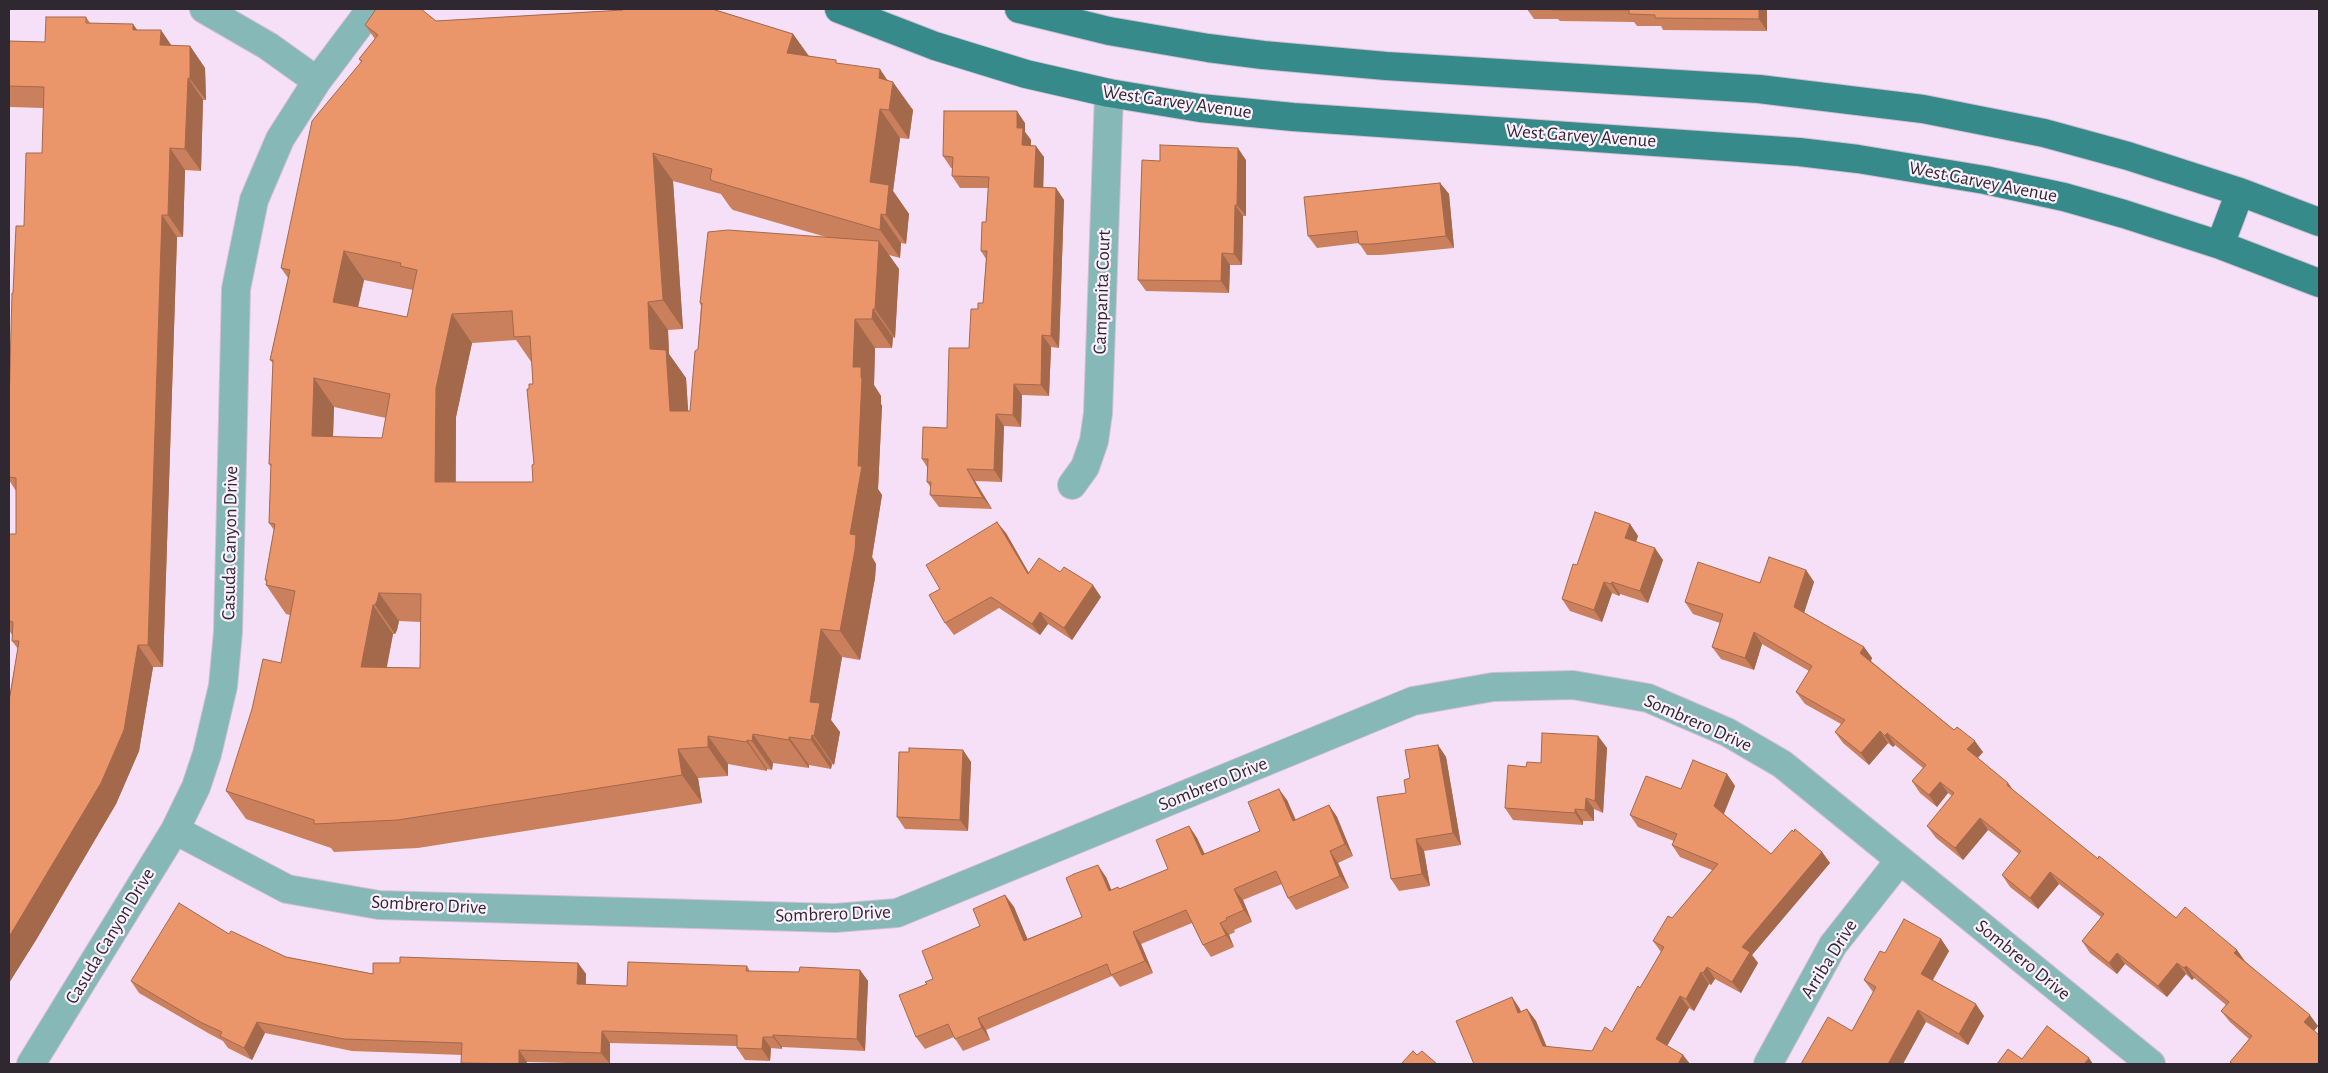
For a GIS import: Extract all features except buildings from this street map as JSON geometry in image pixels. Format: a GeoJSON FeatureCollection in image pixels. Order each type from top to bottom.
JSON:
{"type":"FeatureCollection","features":[{"type":"Feature","properties":{"kind":"main road","name":"West Garvey Avenue"},"geometry":{"type":"LineString","coordinates":[[839,9],[926,42],[1026,74],[1109,93],[1245,114],[1742,147],[1858,159],[1985,180],[2064,197],[2220,244],[2319,283]]}},
{"type":"Feature","properties":{"kind":"main road"},"geometry":{"type":"LineString","coordinates":[[1019,9],[1109,31],[1208,48],[1263,55],[1386,66],[1759,89],[1913,107],[2044,133],[2128,156],[2240,192],[2319,222]]}},
{"type":"Feature","properties":{"kind":"main road"},"geometry":{"type":"LineString","coordinates":[[2220,244],[2240,192]]}},
{"type":"Feature","properties":{"kind":"street"},"geometry":{"type":"LineString","coordinates":[[204,9],[268,46],[317,81]]}},
{"type":"Feature","properties":{"kind":"street","name":"Casuda Canyon Drive"},"geometry":{"type":"LineString","coordinates":[[31,1064],[175,830],[196,787],[211,741],[223,686],[228,632],[236,289],[254,200],[280,139],[317,81],[371,9]]}},
{"type":"Feature","properties":{"kind":"street","name":"Campanita Court"},"geometry":{"type":"LineString","coordinates":[[1072,485],[1086,467],[1094,441],[1098,413],[1109,93]]}},
{"type":"Feature","properties":{"kind":"street","name":"Sombrero Drive"},"geometry":{"type":"LineString","coordinates":[[175,830],[287,889],[379,905],[835,918],[897,914],[1413,701],[1493,687],[1572,684],[1648,698],[1728,732],[1782,764],[2151,1064]]}},
{"type":"Feature","properties":{"kind":"street","name":"Arriba Drive"},"geometry":{"type":"LineString","coordinates":[[1768,1064],[1833,945],[1900,860]]}}]}
